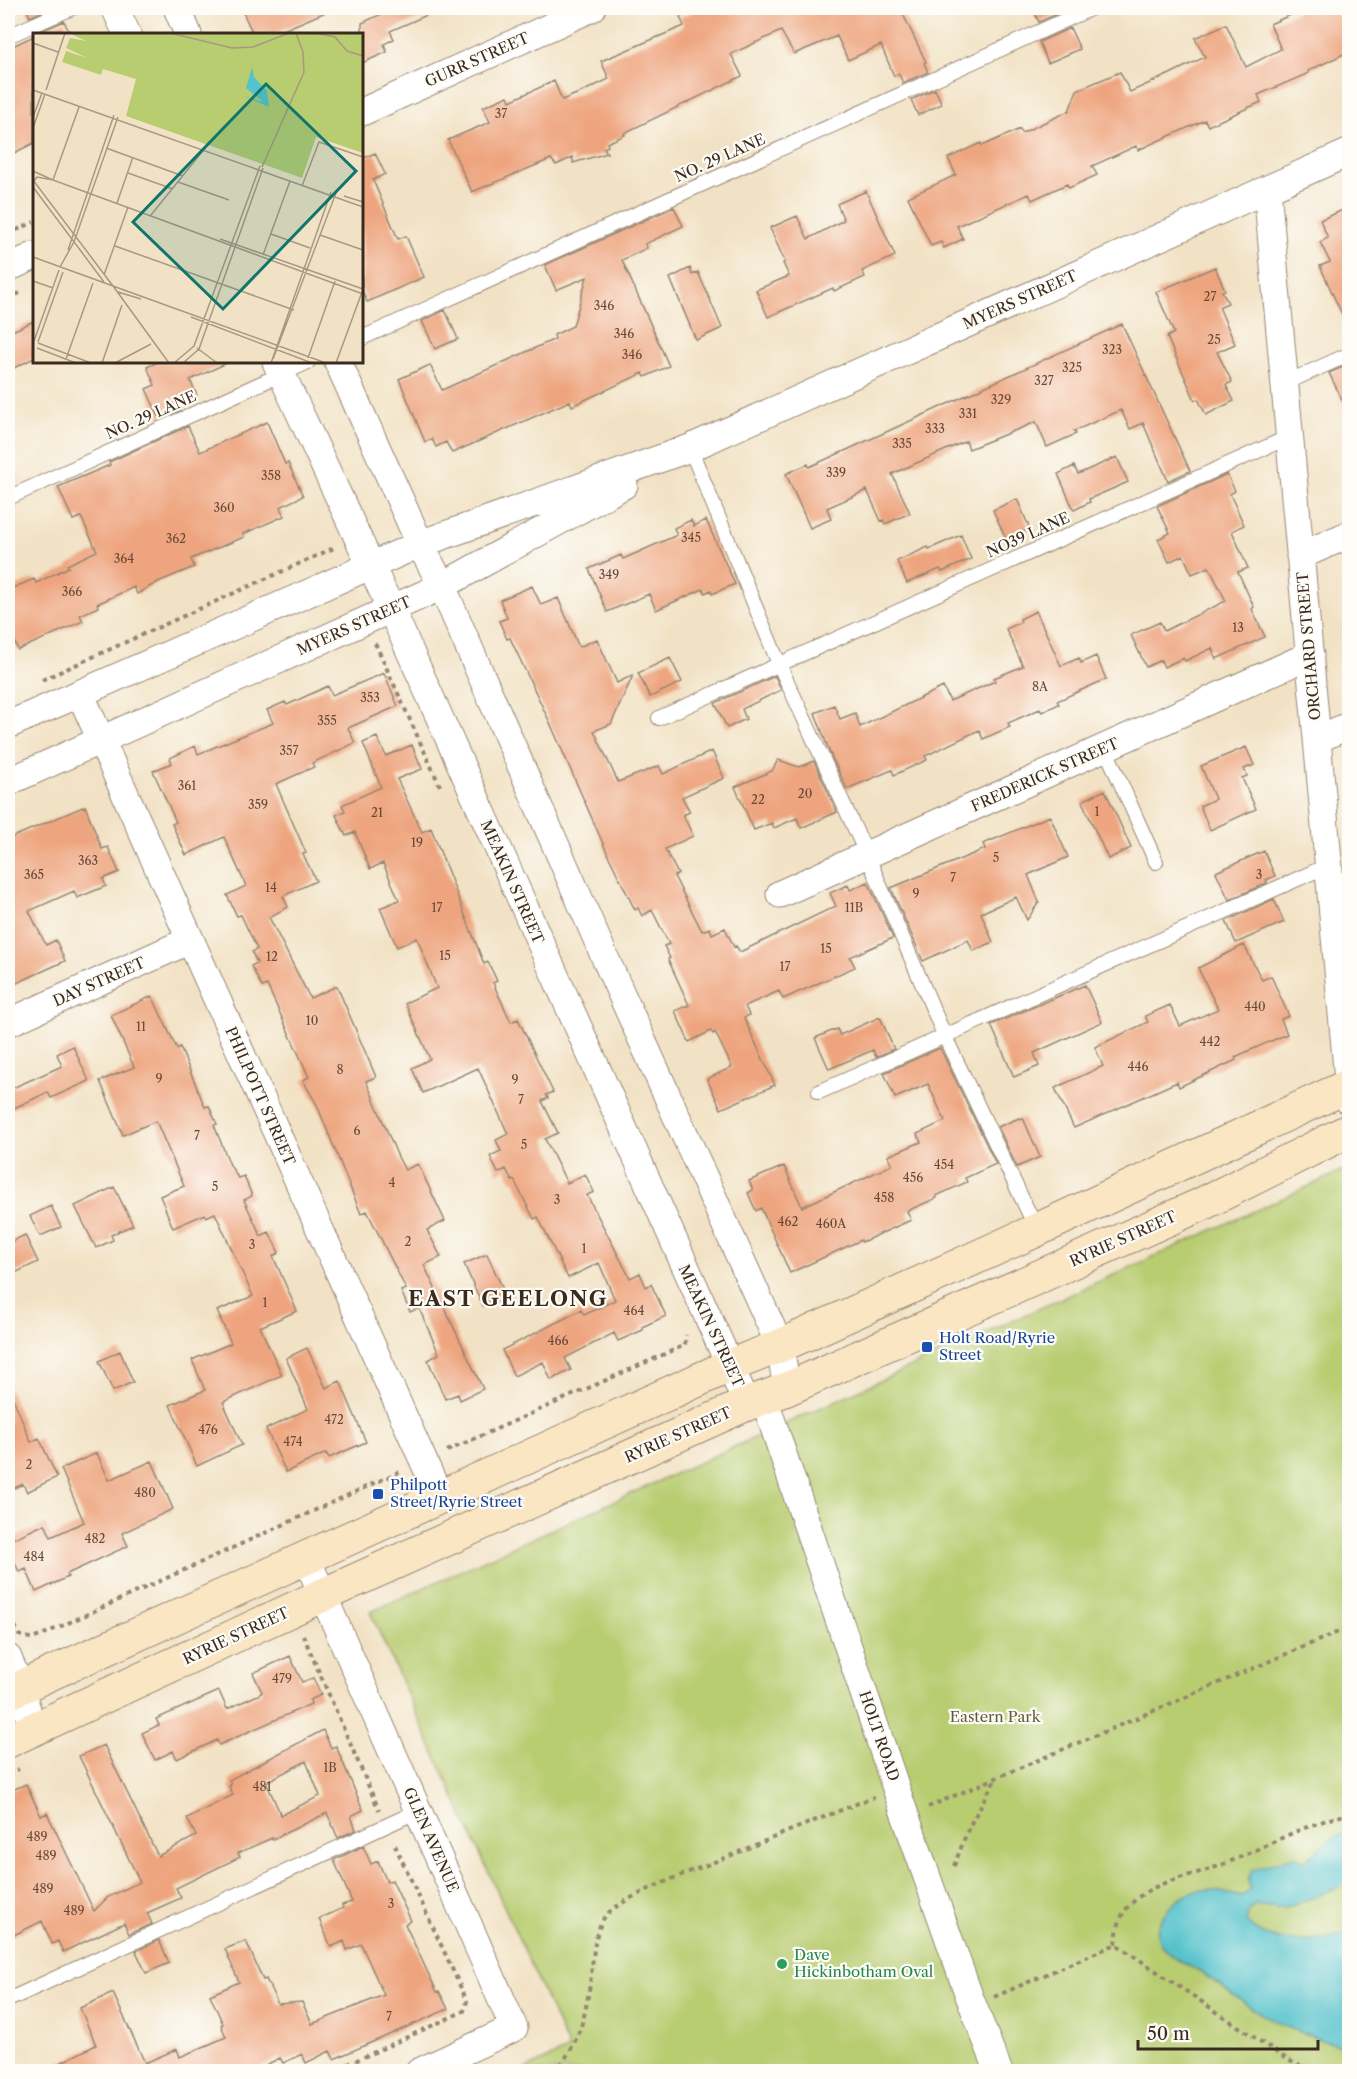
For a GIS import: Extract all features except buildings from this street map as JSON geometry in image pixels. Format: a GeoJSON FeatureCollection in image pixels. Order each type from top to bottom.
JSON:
{"type":"FeatureCollection","features":[{"type":"Feature","properties":{"kind":"main road"},"geometry":{"type":"LineString","coordinates":[[12,1679],[306,1557],[729,1366],[780,1346],[1349,1091]]}},
{"type":"Feature","properties":{"kind":"main road","name":"RYRIE STREET"},"geometry":{"type":"LineString","coordinates":[[23,1745],[323,1595],[1200,1205],[1350,1130]]}},
{"type":"Feature","properties":{"kind":"street"},"geometry":{"type":"LineString","coordinates":[[115,8],[127,33]]}},
{"type":"Feature","properties":{"kind":"street"},"geometry":{"type":"LineString","coordinates":[[177,8],[189,33]]}},
{"type":"Feature","properties":{"kind":"street","name":"GURR STREET"},"geometry":{"type":"LineString","coordinates":[[363,112],[592,8]]}},
{"type":"Feature","properties":{"kind":"street","name":"MYERS STREET"},"geometry":{"type":"LineString","coordinates":[[8,725],[370,564],[690,448],[1350,152]]}},
{"type":"Feature","properties":{"kind":"street","name":"ORCHARD STREET"},"geometry":{"type":"LineString","coordinates":[[1267,189],[1329,865],[1341,901],[1349,1091]]}},
{"type":"Feature","properties":{"kind":"street"},"geometry":{"type":"LineString","coordinates":[[8,268],[33,256]]}},
{"type":"Feature","properties":{"kind":"street"},"geometry":{"type":"LineString","coordinates":[[338,363],[420,544],[442,586],[606,960],[780,1346],[766,1397]]}},
{"type":"Feature","properties":{"kind":"street","name":"MEAKIN STREET"},"geometry":{"type":"LineString","coordinates":[[279,367],[391,609],[729,1366],[766,1397]]}},
{"type":"Feature","properties":{"kind":"street","name":"MYERS STREET"},"geometry":{"type":"LineString","coordinates":[[8,782],[442,586],[690,448]]}},
{"type":"Feature","properties":{"kind":"street"},"geometry":{"type":"LineString","coordinates":[[1300,555],[1350,534]]}},
{"type":"Feature","properties":{"kind":"street","name":"FREDERICK STREET"},"geometry":{"type":"LineString","coordinates":[[780,894],[1310,655]]}},
{"type":"Feature","properties":{"kind":"street","name":"PHILPOTT STREET"},"geometry":{"type":"LineString","coordinates":[[80,693],[440,1498]]}},
{"type":"Feature","properties":{"kind":"street"},"geometry":{"type":"LineString","coordinates":[[1318,739],[1350,724]]}},
{"type":"Feature","properties":{"kind":"street","name":"DAY STREET"},"geometry":{"type":"LineString","coordinates":[[8,1023],[190,940]]}},
{"type":"Feature","properties":{"kind":"street","name":"HOLT ROAD"},"geometry":{"type":"LineString","coordinates":[[766,1397],[903,1809],[999,2072]]}},
{"type":"Feature","properties":{"kind":"street","name":"GLEN AVENUE"},"geometry":{"type":"LineString","coordinates":[[306,1557],[514,2028],[419,2072]]}},
{"type":"Feature","properties":{"kind":"street"},"geometry":{"type":"LineString","coordinates":[[12,1679],[23,1745]]}},
{"type":"Feature","properties":{"kind":"lane"},"geometry":{"type":"LineString","coordinates":[[8,36],[72,8]]}},
{"type":"Feature","properties":{"kind":"lane","name":"NO. 29 LANE"},"geometry":{"type":"LineString","coordinates":[[363,338],[1092,8]]}},
{"type":"Feature","properties":{"kind":"lane"},"geometry":{"type":"LineString","coordinates":[[1285,383],[1350,354]]}},
{"type":"Feature","properties":{"kind":"lane","name":"NO. 29 LANE"},"geometry":{"type":"LineString","coordinates":[[8,498],[279,367],[302,363]]}},
{"type":"Feature","properties":{"kind":"lane","name":"NO39 LANE"},"geometry":{"type":"LineString","coordinates":[[659,718],[1289,437]]}},
{"type":"Feature","properties":{"kind":"lane"},"geometry":{"type":"LineString","coordinates":[[690,448],[779,664],[867,855],[945,1037],[1037,1230]]}},
{"type":"Feature","properties":{"kind":"lane"},"geometry":{"type":"LineString","coordinates":[[1106,748],[1156,862]]}},
{"type":"Feature","properties":{"kind":"lane"},"geometry":{"type":"LineString","coordinates":[[819,1092],[1329,865]]}},
{"type":"Feature","properties":{"kind":"lane"},"geometry":{"type":"LineString","coordinates":[[8,2000],[418,1811]]}},
{"type":"Feature","properties":{"kind":"path"},"geometry":{"type":"LineString","coordinates":[[8,234],[33,222]]}},
{"type":"Feature","properties":{"kind":"path"},"geometry":{"type":"LineString","coordinates":[[40,680],[336,547]]}},
{"type":"Feature","properties":{"kind":"path"},"geometry":{"type":"LineString","coordinates":[[369,643],[376,645],[444,796]]}},
{"type":"Feature","properties":{"kind":"path"},"geometry":{"type":"LineString","coordinates":[[8,1609],[19,1635],[33,1639],[685,1345],[687,1336],[682,1325]]}},
{"type":"Feature","properties":{"kind":"path"},"geometry":{"type":"LineString","coordinates":[[302,1632],[386,1826],[467,2001],[464,2011],[331,2072]]}},
{"type":"Feature","properties":{"kind":"path"},"geometry":{"type":"LineString","coordinates":[[8,1774],[23,1745]]}},
{"type":"Feature","properties":{"kind":"path"},"geometry":{"type":"LineString","coordinates":[[954,1866],[969,1827],[996,1777]]}},
{"type":"Feature","properties":{"kind":"path"},"geometry":{"type":"LineString","coordinates":[[1116,1944],[1117,1929],[1123,1914],[1132,1902],[1146,1893],[1173,1879],[1215,1868],[1294,1834],[1350,1814]]}},
{"type":"Feature","properties":{"kind":"path"},"geometry":{"type":"LineString","coordinates":[[975,2006],[1116,1944]]}},
{"type":"Feature","properties":{"kind":"path"},"geometry":{"type":"LineString","coordinates":[[1116,1944],[1288,2060],[1312,2072]]}},
{"type":"Feature","properties":{"kind":"green space","name":"Eastern Park"},"geometry":{"type":"Polygon","coordinates":[[[1349,1168],[1349,2071],[522,2071],[569,2049],[370,1612],[1349,1168]]]}},
{"type":"Feature","properties":{"kind":"water"},"geometry":{"type":"Polygon","coordinates":[[[1349,1832],[1349,1883],[1294,1905],[1278,1908],[1254,1905],[1249,1911],[1246,1922],[1270,1937],[1282,1940],[1308,1941],[1349,1934],[1349,2049],[1298,2032],[1268,2018],[1203,1974],[1170,1955],[1161,1944],[1158,1937],[1160,1922],[1169,1909],[1184,1896],[1207,1890],[1241,1897],[1250,1890],[1248,1880],[1252,1870],[1294,1856],[1305,1861],[1331,1840],[1349,1832]]]}},
{"type":"Feature","properties":{"kind":"place","name":"Holt Road/Ryrie Street"},"geometry":{"type":"Point","coordinates":[927,1347]}},
{"type":"Feature","properties":{"kind":"place","name":"Philpott Street/Ryrie Street"},"geometry":{"type":"Point","coordinates":[378,1494]}},
{"type":"Feature","properties":{"kind":"place","name":"Dave Hickinbotham Oval"},"geometry":{"type":"Point","coordinates":[782,1964]}},
{"type":"Feature","properties":{"kind":"district","name":"EAST GEELONG"},"geometry":{"type":"Point","coordinates":[508,1299]}}]}
